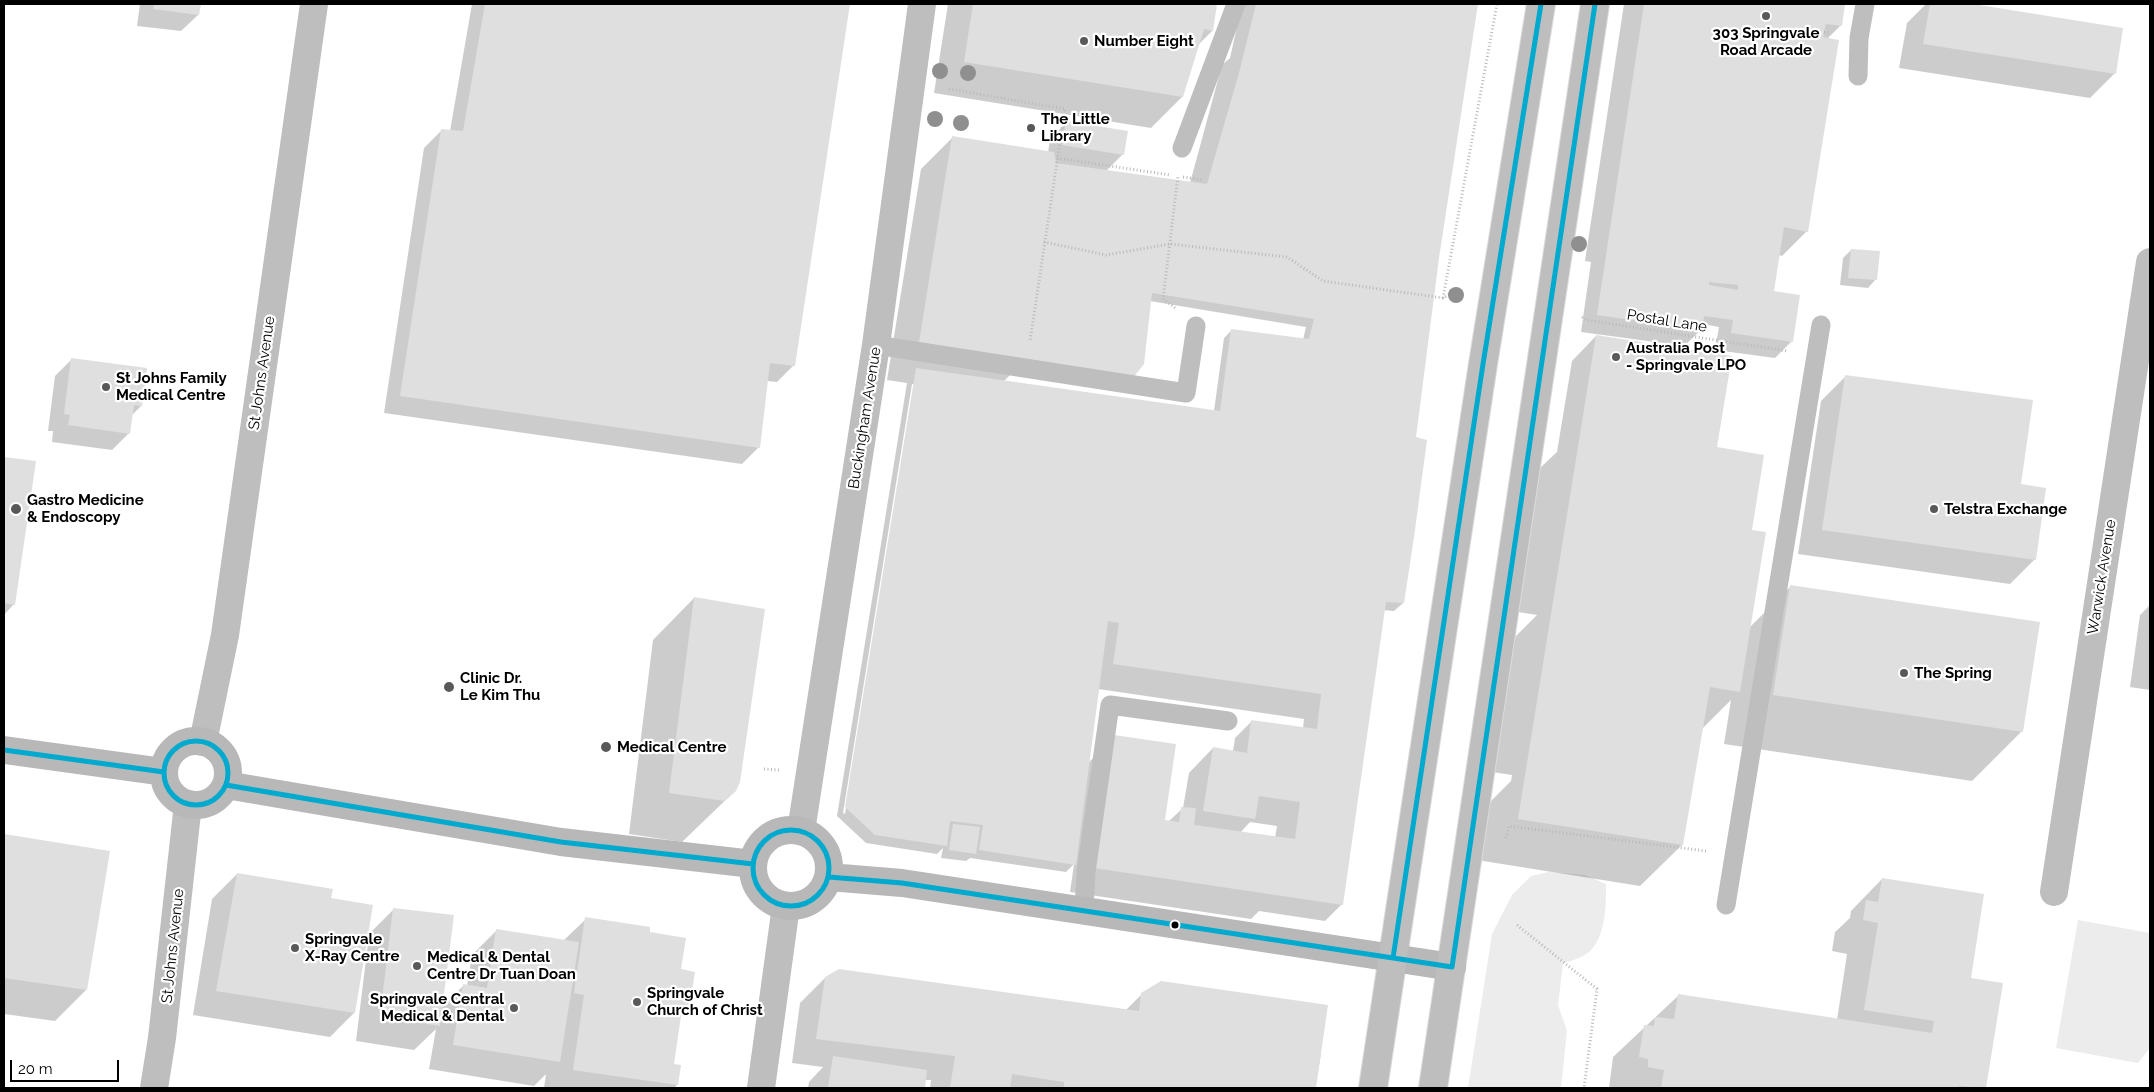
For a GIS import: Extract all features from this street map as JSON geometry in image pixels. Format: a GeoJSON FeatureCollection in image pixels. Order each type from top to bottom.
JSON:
{"type":"FeatureCollection","features":[{"type":"Feature","properties":{"kind":"main road","name":"St Johns Avenue"},"geometry":{"type":"LineString","coordinates":[[203,742],[225,635],[314,4]]}},
{"type":"Feature","properties":{"kind":"main road","name":"Buckingham Avenue"},"geometry":{"type":"LineString","coordinates":[[801,831],[876,345],[922,4]]}},
{"type":"Feature","properties":{"kind":"main road"},"geometry":{"type":"LineString","coordinates":[[1374,1088],[1483,364],[1541,4]]}},
{"type":"Feature","properties":{"kind":"main road"},"geometry":{"type":"LineString","coordinates":[[1433,1088],[1595,4]]}},
{"type":"Feature","properties":{"kind":"main road","name":"Warwick Avenue"},"geometry":{"type":"LineString","coordinates":[[2054,892],[2150,262]]}},
{"type":"Feature","properties":{"kind":"main road","name":"St Johns Avenue"},"geometry":{"type":"LineString","coordinates":[[154,1088],[164,1029],[188,804]]}},
{"type":"Feature","properties":{"kind":"main road"},"geometry":{"type":"LineString","coordinates":[[761,1088],[786,906]]}},
{"type":"Feature","properties":{"kind":"street"},"geometry":{"type":"LineString","coordinates":[[203,742],[217,750],[226,763],[226,785],[211,802],[200,805],[188,804],[178,800],[170,793],[165,783],[164,772],[165,763],[176,748],[184,743],[203,742]]}},
{"type":"Feature","properties":{"kind":"street"},"geometry":{"type":"LineString","coordinates":[[4,750],[164,772]]}},
{"type":"Feature","properties":{"kind":"street"},"geometry":{"type":"LineString","coordinates":[[226,785],[561,842],[753,864]]}},
{"type":"Feature","properties":{"kind":"street"},"geometry":{"type":"LineString","coordinates":[[779,831],[801,831],[812,836],[821,844],[828,860],[829,877],[817,897],[797,906],[786,906],[765,896],[753,876],[753,864],[756,853],[770,836],[779,831]]}},
{"type":"Feature","properties":{"kind":"street"},"geometry":{"type":"LineString","coordinates":[[829,877],[902,883],[1452,967]]}},
{"type":"Feature","properties":{"kind":"lane"},"geometry":{"type":"LineString","coordinates":[[1182,148],[1236,4]]}},
{"type":"Feature","properties":{"kind":"lane"},"geometry":{"type":"LineString","coordinates":[[1858,76],[1859,38],[1865,4]]}},
{"type":"Feature","properties":{"kind":"lane"},"geometry":{"type":"LineString","coordinates":[[1726,904],[1818,356],[1821,325]]}},
{"type":"Feature","properties":{"kind":"lane"},"geometry":{"type":"LineString","coordinates":[[876,345],[1186,393],[1196,326]]}},
{"type":"Feature","properties":{"kind":"lane"},"geometry":{"type":"LineString","coordinates":[[1084,910],[1086,872],[1110,705],[1228,721]]}},
{"type":"Feature","properties":{"kind":"path"},"geometry":{"type":"LineString","coordinates":[[1443,298],[1496,4]]}},
{"type":"Feature","properties":{"kind":"path"},"geometry":{"type":"LineString","coordinates":[[950,90],[1065,109],[1026,369]]}},
{"type":"Feature","properties":{"kind":"path"},"geometry":{"type":"LineString","coordinates":[[1182,148],[1163,299],[1196,326]]}},
{"type":"Feature","properties":{"kind":"path"},"geometry":{"type":"LineString","coordinates":[[1057,158],[1203,180]]}},
{"type":"Feature","properties":{"kind":"path"},"geometry":{"type":"LineString","coordinates":[[1044,242],[1106,254],[1170,244],[1288,257],[1323,280],[1443,298],[1458,289]]}},
{"type":"Feature","properties":{"kind":"path","name":"Postal Lane"},"geometry":{"type":"LineString","coordinates":[[1575,313],[1586,320],[1818,356]]}},
{"type":"Feature","properties":{"kind":"path"},"geometry":{"type":"LineString","coordinates":[[1504,845],[1509,826],[1734,855]]}},
{"type":"Feature","properties":{"kind":"path"},"geometry":{"type":"LineString","coordinates":[[1517,925],[1597,989],[1584,1088]]}},
{"type":"Feature","properties":{"kind":"shaded area"},"geometry":{"type":"Polygon","coordinates":[[[1549,872],[1585,875],[1606,884],[1604,921],[1594,947],[1579,958],[1563,964],[1558,1005],[1567,1031],[1561,1088],[1468,1088],[1492,934],[1512,895],[1531,876],[1549,872]]]}},
{"type":"Feature","properties":{"kind":"shaded area"},"geometry":{"type":"Polygon","coordinates":[[[2078,920],[2150,933],[2150,1048],[2138,1063],[2056,1048],[2078,920]]]}},
{"type":"Feature","properties":{"kind":"building"},"geometry":{"type":"Polygon","coordinates":[[[154,4],[201,4],[199,15],[153,9],[154,4]]]}},
{"type":"Feature","properties":{"kind":"building"},"geometry":{"type":"Polygon","coordinates":[[[485,4],[850,4],[795,366],[770,363],[760,448],[400,396],[441,129],[463,131],[485,4]]]}},
{"type":"Feature","properties":{"kind":"building","name":"Number Eight"},"geometry":{"type":"Polygon","coordinates":[[[973,4],[1217,4],[1213,31],[1204,29],[1183,97],[964,62],[973,4]]]}},
{"type":"Feature","properties":{"kind":"building"},"geometry":{"type":"Polygon","coordinates":[[[1256,4],[1478,4],[1439,258],[1416,437],[1427,440],[1414,537],[1404,603],[1386,602],[1343,905],[1094,868],[1114,735],[1176,744],[1165,820],[1179,822],[1181,807],[1196,808],[1194,825],[1295,839],[1300,802],[1259,796],[1255,819],[1203,811],[1213,747],[1247,753],[1251,720],[1317,729],[1321,694],[1113,664],[1119,623],[1108,621],[1076,865],[979,850],[983,825],[950,821],[947,846],[875,835],[845,807],[916,368],[1220,411],[1231,329],[1309,339],[1314,319],[1152,293],[1144,364],[1132,379],[918,349],[952,136],[1054,152],[1056,163],[1207,184],[1239,73],[1256,4]]]}},
{"type":"Feature","properties":{"kind":"building"},"geometry":{"type":"Polygon","coordinates":[[[1644,4],[1845,4],[1842,26],[1826,24],[1823,37],[1839,40],[1808,232],[1784,227],[1774,291],[1800,295],[1793,342],[1731,333],[1733,320],[1704,316],[1702,330],[1597,315],[1644,4]],[[1709,282],[1709,285],[1738,290],[1738,285],[1709,282]]]}},
{"type":"Feature","properties":{"kind":"building"},"geometry":{"type":"Polygon","coordinates":[[[1930,4],[1973,4],[2123,28],[2116,74],[1923,44],[1930,4]]]}},
{"type":"Feature","properties":{"kind":"building"},"geometry":{"type":"Polygon","coordinates":[[[1066,121],[1128,131],[1124,155],[1062,145],[1066,121]]]}},
{"type":"Feature","properties":{"kind":"building"},"geometry":{"type":"Polygon","coordinates":[[[1851,249],[1880,251],[1877,280],[1848,278],[1851,249]]]}},
{"type":"Feature","properties":{"kind":"building"},"geometry":{"type":"Polygon","coordinates":[[[1596,335],[1732,356],[1717,447],[1764,455],[1752,530],[1766,532],[1740,692],[1710,687],[1683,845],[1518,819],[1596,335]]]}},
{"type":"Feature","properties":{"kind":"building","name":"St Johns Family Medical Centre"},"geometry":{"type":"Polygon","coordinates":[[[71,358],[147,368],[142,406],[134,405],[130,434],[68,425],[70,415],[64,414],[71,358]]]}},
{"type":"Feature","properties":{"kind":"building"},"geometry":{"type":"Polygon","coordinates":[[[1845,375],[2033,400],[2021,484],[2046,488],[2036,560],[1822,530],[1845,375]]]}},
{"type":"Feature","properties":{"kind":"building","name":"Gastro Medicine & Endoscopy"},"geometry":{"type":"Polygon","coordinates":[[[4,457],[36,461],[15,605],[4,603],[4,457]]]}},
{"type":"Feature","properties":{"kind":"building","name":"The Spring"},"geometry":{"type":"Polygon","coordinates":[[[1790,585],[2040,622],[2023,732],[1773,695],[1790,585]]]}},
{"type":"Feature","properties":{"kind":"building"},"geometry":{"type":"Polygon","coordinates":[[[694,597],[765,609],[740,782],[736,791],[725,801],[669,793],[694,597]]]}},
{"type":"Feature","properties":{"kind":"building"},"geometry":{"type":"Polygon","coordinates":[[[953,824],[980,827],[976,854],[949,850],[953,824]]]}},
{"type":"Feature","properties":{"kind":"building"},"geometry":{"type":"Polygon","coordinates":[[[4,834],[110,851],[87,990],[4,978],[4,834]]]}},
{"type":"Feature","properties":{"kind":"building","name":"Springvale X-Ray Centre"},"geometry":{"type":"Polygon","coordinates":[[[237,873],[333,889],[331,898],[373,905],[355,1013],[216,991],[237,873]]]}},
{"type":"Feature","properties":{"kind":"building"},"geometry":{"type":"Polygon","coordinates":[[[1882,878],[1984,894],[1971,978],[2003,983],[1986,1088],[1959,1086],[1958,1088],[1661,1088],[1664,1070],[1648,1067],[1648,1059],[1639,1057],[1644,1025],[1654,1026],[1655,1017],[1674,1019],[1678,994],[1932,1033],[1934,1021],[1864,1010],[1878,923],[1863,920],[1866,900],[1878,902],[1882,878]]]}},
{"type":"Feature","properties":{"kind":"building","name":"Medical & Dental Centre Dr Tuan Doan"},"geometry":{"type":"Polygon","coordinates":[[[393,908],[454,915],[440,1026],[380,1016],[393,908]]]}},
{"type":"Feature","properties":{"kind":"building","name":"Springvale Church of Christ"},"geometry":{"type":"Polygon","coordinates":[[[585,917],[650,927],[650,932],[686,938],[681,969],[695,972],[689,1010],[682,1009],[674,1064],[681,1065],[678,1085],[573,1070],[584,995],[574,993],[585,917]]]}},
{"type":"Feature","properties":{"kind":"building","name":"Springvale Central Medical & Dental"},"geometry":{"type":"Polygon","coordinates":[[[496,929],[579,942],[560,1062],[453,1045],[463,984],[487,988],[496,929]]]}},
{"type":"Feature","properties":{"kind":"building"},"geometry":{"type":"Polygon","coordinates":[[[839,969],[1139,1011],[1141,993],[1161,981],[1328,1005],[1316,1088],[1064,1088],[1064,1082],[1012,1074],[1010,1088],[950,1088],[955,1056],[816,1039],[825,977],[839,969]]]}},
{"type":"Feature","properties":{"kind":"building"},"geometry":{"type":"Polygon","coordinates":[[[833,1056],[927,1070],[925,1088],[828,1088],[833,1056]]]}},
{"type":"Feature","properties":{"kind":"transit line"},"geometry":{"type":"LineString","coordinates":[[1393,958],[1483,364],[1541,4]]}},
{"type":"Feature","properties":{"kind":"transit line"},"geometry":{"type":"LineString","coordinates":[[829,877],[902,883],[1452,967],[1595,4]]}},
{"type":"Feature","properties":{"kind":"transit line"},"geometry":{"type":"LineString","coordinates":[[196,741],[214,747],[222,755],[228,773],[222,791],[214,799],[196,805],[178,799],[170,791],[164,773],[170,755],[178,747],[196,741]]}},
{"type":"Feature","properties":{"kind":"transit line"},"geometry":{"type":"LineString","coordinates":[[4,750],[164,772]]}},
{"type":"Feature","properties":{"kind":"transit line"},"geometry":{"type":"LineString","coordinates":[[226,785],[561,842],[753,864]]}},
{"type":"Feature","properties":{"kind":"transit line"},"geometry":{"type":"LineString","coordinates":[[784,830],[798,830],[812,836],[823,847],[829,861],[829,868],[826,883],[818,895],[798,906],[784,906],[770,900],[759,889],[753,875],[753,861],[759,847],[770,836],[784,830]]}},
{"type":"Feature","properties":{"kind":"place","name":"303 Springvale Road Arcade"},"geometry":{"type":"Point","coordinates":[1766,16]}},
{"type":"Feature","properties":{"kind":"place","name":"Number Eight"},"geometry":{"type":"Point","coordinates":[1084,41]}},
{"type":"Feature","properties":{"kind":"place","name":"The Little Library"},"geometry":{"type":"Point","coordinates":[1031,128]}},
{"type":"Feature","properties":{"kind":"place","name":"Australia Post - Springvale LPO"},"geometry":{"type":"Point","coordinates":[1616,357]}},
{"type":"Feature","properties":{"kind":"place","name":"St Johns Family Medical Centre"},"geometry":{"type":"Point","coordinates":[106,387]}},
{"type":"Feature","properties":{"kind":"place","name":"Gastro Medicine & Endoscopy"},"geometry":{"type":"Point","coordinates":[16,509]}},
{"type":"Feature","properties":{"kind":"place","name":"Telstra Exchange"},"geometry":{"type":"Point","coordinates":[1934,509]}},
{"type":"Feature","properties":{"kind":"place","name":"The Spring"},"geometry":{"type":"Point","coordinates":[1904,673]}},
{"type":"Feature","properties":{"kind":"place","name":"Clinic Dr. Le Kim Thu"},"geometry":{"type":"Point","coordinates":[449,687]}},
{"type":"Feature","properties":{"kind":"place","name":"Medical Centre"},"geometry":{"type":"Point","coordinates":[606,747]}},
{"type":"Feature","properties":{"kind":"place","name":"Springvale X-Ray Centre"},"geometry":{"type":"Point","coordinates":[295,948]}},
{"type":"Feature","properties":{"kind":"place","name":"Medical & Dental Centre Dr Tuan Doan"},"geometry":{"type":"Point","coordinates":[417,966]}},
{"type":"Feature","properties":{"kind":"place","name":"Springvale Church of Christ"},"geometry":{"type":"Point","coordinates":[637,1002]}},
{"type":"Feature","properties":{"kind":"place","name":"Springvale Central Medical & Dental"},"geometry":{"type":"Point","coordinates":[514,1008]}}]}
